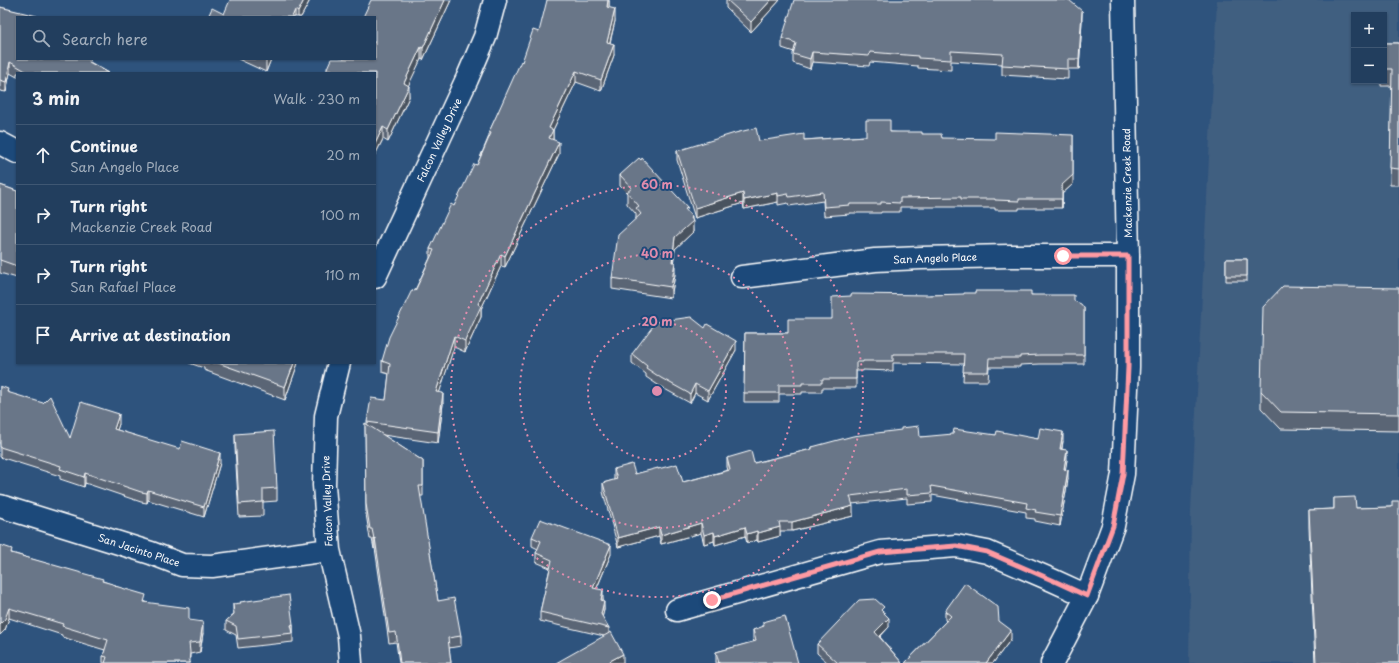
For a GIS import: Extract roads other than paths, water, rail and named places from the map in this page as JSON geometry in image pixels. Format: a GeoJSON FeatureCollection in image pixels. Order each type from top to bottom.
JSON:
{"type":"FeatureCollection","features":[{"type":"Feature","properties":{"kind":"street","name":"Falcon Valley Drive"},"geometry":{"type":"LineString","coordinates":[[376,275],[467,79],[485,37],[496,0]]}},
{"type":"Feature","properties":{"kind":"street","name":"Mackenzie Creek Road"},"geometry":{"type":"LineString","coordinates":[[1052,663],[1087,596],[1113,526],[1123,474],[1128,367],[1128,256],[1124,0]]}},
{"type":"Feature","properties":{"kind":"street"},"geometry":{"type":"LineString","coordinates":[[0,143],[16,151]]}},
{"type":"Feature","properties":{"kind":"street","name":"San Angelo Place"},"geometry":{"type":"LineString","coordinates":[[742,277],[875,260],[921,258],[1128,256]]}},
{"type":"Feature","properties":{"kind":"street","name":"Falcon Valley Drive"},"geometry":{"type":"LineString","coordinates":[[339,364],[326,416],[324,485],[329,550],[349,636],[351,663]]}},
{"type":"Feature","properties":{"kind":"street","name":"San Jacinto Place"},"geometry":{"type":"LineString","coordinates":[[0,506],[150,552],[182,565],[212,566],[329,550]]}},
{"type":"Feature","properties":{"kind":"street"},"geometry":{"type":"LineString","coordinates":[[677,610],[880,552],[956,546],[987,552],[1087,596]]}}]}
